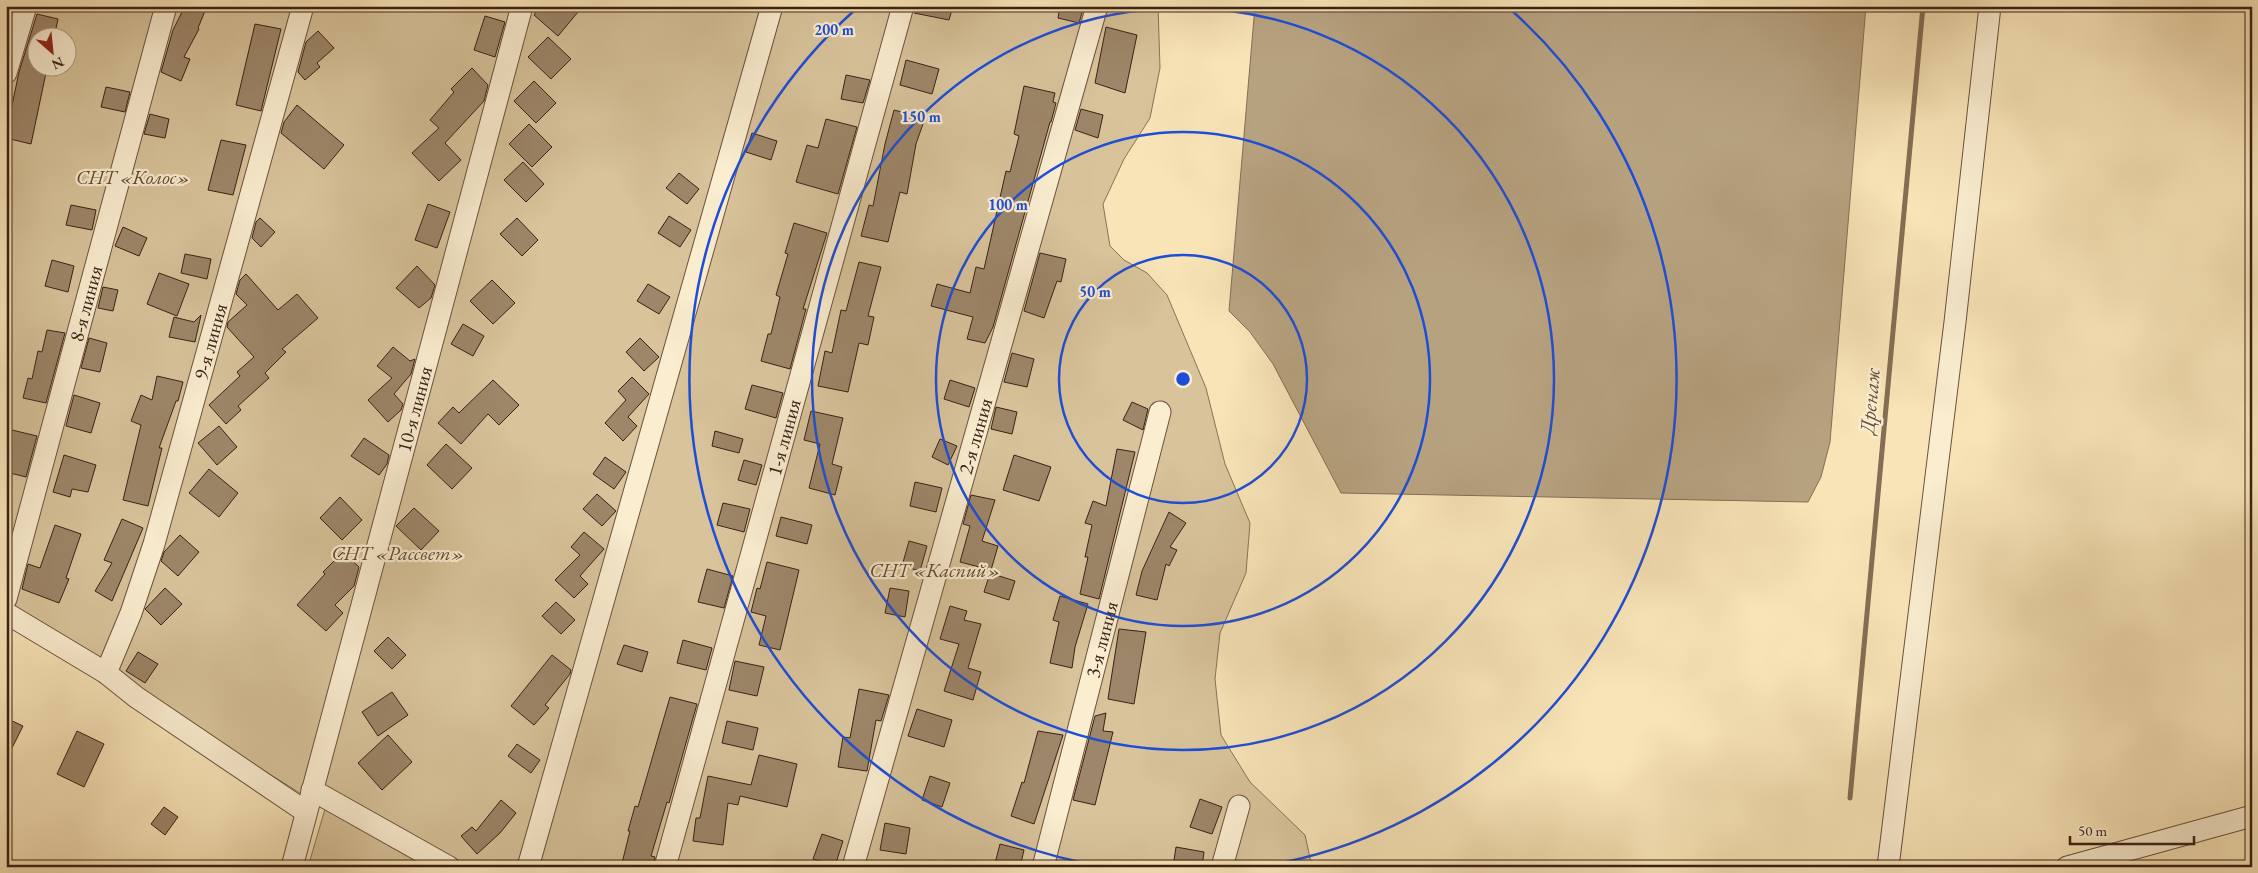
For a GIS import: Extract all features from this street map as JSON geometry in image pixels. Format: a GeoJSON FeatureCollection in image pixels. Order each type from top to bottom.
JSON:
{"type":"FeatureCollection","features":[{"type":"Feature","properties":{"kind":"street"},"geometry":{"type":"LineString","coordinates":[[6,73],[26,6]]}},
{"type":"Feature","properties":{"kind":"street","name":"8-я линия"},"geometry":{"type":"LineString","coordinates":[[6,599],[166,6]]}},
{"type":"Feature","properties":{"kind":"street","name":"9-я линия"},"geometry":{"type":"LineString","coordinates":[[106,673],[131,613],[154,544],[303,6]]}},
{"type":"Feature","properties":{"kind":"street","name":"10-я линия"},"geometry":{"type":"LineString","coordinates":[[292,867],[522,6]]}},
{"type":"Feature","properties":{"kind":"street"},"geometry":{"type":"LineString","coordinates":[[528,867],[772,6]]}},
{"type":"Feature","properties":{"kind":"street","name":"1-я линия"},"geometry":{"type":"LineString","coordinates":[[665,867],[903,6]]}},
{"type":"Feature","properties":{"kind":"street","name":"2-я линия"},"geometry":{"type":"LineString","coordinates":[[854,867],[1097,6]]}},
{"type":"Feature","properties":{"kind":"street"},"geometry":{"type":"LineString","coordinates":[[1888,867],[1955,322],[1990,6]]}},
{"type":"Feature","properties":{"kind":"street","name":"3-я линия"},"geometry":{"type":"LineString","coordinates":[[1042,867],[1160,412]]}},
{"type":"Feature","properties":{"kind":"street"},"geometry":{"type":"LineString","coordinates":[[6,613],[106,673],[136,696],[306,812]]}},
{"type":"Feature","properties":{"kind":"street"},"geometry":{"type":"LineString","coordinates":[[312,790],[449,867]]}},
{"type":"Feature","properties":{"kind":"street"},"geometry":{"type":"LineString","coordinates":[[1222,867],[1239,806]]}},
{"type":"Feature","properties":{"kind":"street"},"geometry":{"type":"LineString","coordinates":[[2079,865],[2252,816]]}},
{"type":"Feature","properties":{"kind":"green space"},"geometry":{"type":"Polygon","coordinates":[[[6,6],[1158,6],[1160,68],[1150,118],[1124,159],[1103,204],[1110,246],[1124,260],[1147,273],[1167,295],[1206,388],[1225,464],[1250,523],[1246,573],[1220,633],[1215,679],[1221,735],[1250,782],[1305,835],[1312,867],[308,867],[325,809],[124,682],[6,602],[6,6]]]}},
{"type":"Feature","properties":{"kind":"shaded area"},"geometry":{"type":"Polygon","coordinates":[[[1255,6],[1866,6],[1830,442],[1821,477],[1808,502],[1341,493],[1273,364],[1250,332],[1229,311],[1255,6]]]}},
{"type":"Feature","properties":{"kind":"building"},"geometry":{"type":"Polygon","coordinates":[[[185,6],[207,6],[199,29],[184,57],[190,59],[181,81],[161,72],[173,30],[185,6]]]}},
{"type":"Feature","properties":{"kind":"building"},"geometry":{"type":"Polygon","coordinates":[[[541,6],[571,6],[578,12],[558,36],[534,15],[541,6]]]}},
{"type":"Feature","properties":{"kind":"building"},"geometry":{"type":"Polygon","coordinates":[[[915,6],[953,6],[949,20],[914,13],[915,6]]]}},
{"type":"Feature","properties":{"kind":"building"},"geometry":{"type":"Polygon","coordinates":[[[1060,6],[1084,6],[1079,23],[1058,18],[1060,6]]]}},
{"type":"Feature","properties":{"kind":"building"},"geometry":{"type":"Polygon","coordinates":[[[37,14],[58,19],[56,28],[33,28],[37,14]]]}},
{"type":"Feature","properties":{"kind":"building"},"geometry":{"type":"Polygon","coordinates":[[[485,16],[505,22],[495,57],[474,50],[485,16]]]}},
{"type":"Feature","properties":{"kind":"building"},"geometry":{"type":"Polygon","coordinates":[[[255,24],[281,29],[261,111],[236,105],[255,24]]]}},
{"type":"Feature","properties":{"kind":"building"},"geometry":{"type":"Polygon","coordinates":[[[1106,27],[1137,35],[1125,93],[1095,83],[1106,27]]]}},
{"type":"Feature","properties":{"kind":"building"},"geometry":{"type":"Polygon","coordinates":[[[318,31],[334,48],[317,63],[320,67],[305,80],[298,72],[306,42],[318,31]]]}},
{"type":"Feature","properties":{"kind":"building"},"geometry":{"type":"Polygon","coordinates":[[[548,37],[571,59],[551,79],[528,57],[548,37]]]}},
{"type":"Feature","properties":{"kind":"building"},"geometry":{"type":"Polygon","coordinates":[[[28,43],[28,78],[45,78],[31,144],[6,138],[19,72],[28,43]]]}},
{"type":"Feature","properties":{"kind":"building"},"geometry":{"type":"Polygon","coordinates":[[[906,60],[939,69],[932,94],[900,85],[906,60]]]}},
{"type":"Feature","properties":{"kind":"building"},"geometry":{"type":"Polygon","coordinates":[[[472,68],[488,85],[484,101],[445,143],[461,160],[439,181],[412,153],[439,128],[430,120],[454,92],[451,89],[472,68]]]}},
{"type":"Feature","properties":{"kind":"building"},"geometry":{"type":"Polygon","coordinates":[[[846,75],[870,80],[863,103],[841,99],[846,75]]]}},
{"type":"Feature","properties":{"kind":"building"},"geometry":{"type":"Polygon","coordinates":[[[534,81],[556,103],[536,123],[514,101],[534,81]]]}},
{"type":"Feature","properties":{"kind":"building"},"geometry":{"type":"Polygon","coordinates":[[[1024,86],[1055,93],[1053,102],[1056,103],[993,327],[985,343],[967,339],[973,317],[931,306],[937,284],[970,293],[976,267],[984,269],[1006,171],[1010,172],[1019,136],[1014,134],[1024,86]]]}},
{"type":"Feature","properties":{"kind":"building"},"geometry":{"type":"Polygon","coordinates":[[[106,87],[130,92],[125,112],[101,107],[106,87]]]}},
{"type":"Feature","properties":{"kind":"building"},"geometry":{"type":"Polygon","coordinates":[[[297,105],[344,145],[324,169],[281,133],[284,122],[297,105]]]}},
{"type":"Feature","properties":{"kind":"building"},"geometry":{"type":"Polygon","coordinates":[[[1081,109],[1103,115],[1098,138],[1075,130],[1081,109]]]}},
{"type":"Feature","properties":{"kind":"building"},"geometry":{"type":"Polygon","coordinates":[[[894,110],[925,118],[916,144],[907,194],[900,192],[888,242],[861,236],[869,205],[873,206],[885,144],[894,110]]]}},
{"type":"Feature","properties":{"kind":"building"},"geometry":{"type":"Polygon","coordinates":[[[150,114],[169,119],[165,138],[144,134],[150,114]]]}},
{"type":"Feature","properties":{"kind":"building"},"geometry":{"type":"Polygon","coordinates":[[[826,119],[857,127],[838,194],[796,182],[807,145],[818,148],[826,119]]]}},
{"type":"Feature","properties":{"kind":"building"},"geometry":{"type":"Polygon","coordinates":[[[529,124],[552,147],[532,167],[509,144],[529,124]]]}},
{"type":"Feature","properties":{"kind":"building"},"geometry":{"type":"Polygon","coordinates":[[[752,133],[777,141],[771,160],[746,152],[752,133]]]}},
{"type":"Feature","properties":{"kind":"building"},"geometry":{"type":"Polygon","coordinates":[[[221,140],[246,145],[233,195],[208,190],[221,140]]]}},
{"type":"Feature","properties":{"kind":"building"},"geometry":{"type":"Polygon","coordinates":[[[523,162],[544,184],[526,202],[504,180],[523,162]]]}},
{"type":"Feature","properties":{"kind":"building"},"geometry":{"type":"Polygon","coordinates":[[[679,173],[699,189],[687,204],[666,188],[679,173]]]}},
{"type":"Feature","properties":{"kind":"building"},"geometry":{"type":"Polygon","coordinates":[[[428,204],[450,212],[437,248],[415,240],[428,204]]]}},
{"type":"Feature","properties":{"kind":"building"},"geometry":{"type":"Polygon","coordinates":[[[71,205],[96,210],[92,230],[66,225],[71,205]]]}},
{"type":"Feature","properties":{"kind":"building"},"geometry":{"type":"Polygon","coordinates":[[[669,216],[691,230],[680,247],[658,233],[669,216]]]}},
{"type":"Feature","properties":{"kind":"building"},"geometry":{"type":"Polygon","coordinates":[[[260,218],[275,232],[261,247],[252,238],[256,222],[260,218]]]}},
{"type":"Feature","properties":{"kind":"building"},"geometry":{"type":"Polygon","coordinates":[[[517,218],[538,240],[522,256],[500,234],[517,218]]]}},
{"type":"Feature","properties":{"kind":"building"},"geometry":{"type":"Polygon","coordinates":[[[794,223],[827,233],[803,309],[806,309],[790,369],[761,361],[768,334],[771,334],[780,297],[776,295],[788,254],[785,253],[794,223]]]}},
{"type":"Feature","properties":{"kind":"building"},"geometry":{"type":"Polygon","coordinates":[[[123,227],[147,238],[139,256],[115,246],[123,227]]]}},
{"type":"Feature","properties":{"kind":"building"},"geometry":{"type":"Polygon","coordinates":[[[1040,253],[1066,259],[1061,282],[1057,281],[1044,318],[1024,311],[1040,253]]]}},
{"type":"Feature","properties":{"kind":"building"},"geometry":{"type":"Polygon","coordinates":[[[185,254],[211,259],[207,279],[181,273],[185,254]]]}},
{"type":"Feature","properties":{"kind":"building"},"geometry":{"type":"Polygon","coordinates":[[[52,260],[74,266],[68,292],[45,286],[52,260]]]}},
{"type":"Feature","properties":{"kind":"building"},"geometry":{"type":"Polygon","coordinates":[[[859,262],[881,267],[868,316],[874,317],[868,345],[859,343],[848,392],[818,386],[825,351],[832,353],[841,310],[846,311],[859,262]]]}},
{"type":"Feature","properties":{"kind":"building"},"geometry":{"type":"Polygon","coordinates":[[[417,266],[435,285],[431,298],[419,308],[396,288],[417,266]]]}},
{"type":"Feature","properties":{"kind":"building"},"geometry":{"type":"Polygon","coordinates":[[[159,273],[189,284],[177,316],[147,304],[159,273]]]}},
{"type":"Feature","properties":{"kind":"building"},"geometry":{"type":"Polygon","coordinates":[[[246,274],[278,310],[297,294],[318,318],[282,349],[286,352],[265,373],[269,378],[238,406],[241,410],[226,424],[209,405],[240,376],[237,372],[254,357],[227,327],[228,322],[247,305],[236,294],[240,280],[246,274]]]}},
{"type":"Feature","properties":{"kind":"building"},"geometry":{"type":"Polygon","coordinates":[[[492,280],[515,303],[493,324],[470,301],[492,280]]]}},
{"type":"Feature","properties":{"kind":"building"},"geometry":{"type":"Polygon","coordinates":[[[648,284],[670,297],[659,314],[637,301],[648,284]]]}},
{"type":"Feature","properties":{"kind":"building"},"geometry":{"type":"Polygon","coordinates":[[[103,287],[118,290],[113,311],[98,308],[103,287]]]}},
{"type":"Feature","properties":{"kind":"building"},"geometry":{"type":"Polygon","coordinates":[[[201,315],[195,342],[169,337],[174,317],[194,322],[201,315]]]}},
{"type":"Feature","properties":{"kind":"building"},"geometry":{"type":"Polygon","coordinates":[[[463,324],[484,336],[473,356],[451,344],[463,324]]]}},
{"type":"Feature","properties":{"kind":"building"},"geometry":{"type":"Polygon","coordinates":[[[47,330],[65,333],[46,403],[23,398],[28,378],[32,379],[38,351],[42,352],[47,330]]]}},
{"type":"Feature","properties":{"kind":"building"},"geometry":{"type":"Polygon","coordinates":[[[89,338],[107,343],[100,372],[81,368],[89,338]]]}},
{"type":"Feature","properties":{"kind":"building"},"geometry":{"type":"Polygon","coordinates":[[[640,338],[659,357],[644,371],[626,352],[640,338]]]}},
{"type":"Feature","properties":{"kind":"building"},"geometry":{"type":"Polygon","coordinates":[[[393,347],[410,361],[415,359],[411,374],[394,394],[403,404],[401,410],[388,422],[368,400],[392,378],[377,366],[393,347]]]}},
{"type":"Feature","properties":{"kind":"building"},"geometry":{"type":"Polygon","coordinates":[[[1012,353],[1034,359],[1027,387],[1004,382],[1012,353]]]}},
{"type":"Feature","properties":{"kind":"building"},"geometry":{"type":"Polygon","coordinates":[[[157,376],[183,382],[178,401],[176,401],[159,448],[162,448],[148,506],[123,500],[141,425],[131,421],[141,395],[152,400],[157,376]]]}},
{"type":"Feature","properties":{"kind":"building"},"geometry":{"type":"Polygon","coordinates":[[[632,377],[649,394],[628,417],[637,426],[623,441],[605,423],[626,400],[618,391],[632,377]]]}},
{"type":"Feature","properties":{"kind":"building"},"geometry":{"type":"Polygon","coordinates":[[[493,380],[519,405],[499,425],[488,414],[461,444],[438,423],[453,407],[459,413],[493,380]]]}},
{"type":"Feature","properties":{"kind":"building"},"geometry":{"type":"Polygon","coordinates":[[[950,380],[975,388],[969,407],[944,399],[950,380]]]}},
{"type":"Feature","properties":{"kind":"building"},"geometry":{"type":"Polygon","coordinates":[[[752,385],[783,393],[776,418],[745,409],[752,385]]]}},
{"type":"Feature","properties":{"kind":"building"},"geometry":{"type":"Polygon","coordinates":[[[74,395],[100,403],[91,433],[66,426],[74,395]]]}},
{"type":"Feature","properties":{"kind":"building"},"geometry":{"type":"Polygon","coordinates":[[[1132,402],[1148,409],[1143,430],[1123,420],[1132,402]]]}},
{"type":"Feature","properties":{"kind":"building"},"geometry":{"type":"Polygon","coordinates":[[[996,407],[1017,412],[1012,434],[991,429],[996,407]]]}},
{"type":"Feature","properties":{"kind":"building"},"geometry":{"type":"Polygon","coordinates":[[[811,411],[843,418],[832,464],[842,467],[835,495],[809,488],[820,444],[804,440],[811,411]]]}},
{"type":"Feature","properties":{"kind":"building"},"geometry":{"type":"Polygon","coordinates":[[[219,426],[237,447],[217,465],[198,443],[219,426]]]}},
{"type":"Feature","properties":{"kind":"building"},"geometry":{"type":"Polygon","coordinates":[[[12,430],[37,436],[26,477],[6,472],[7,450],[12,430]]]}},
{"type":"Feature","properties":{"kind":"building"},"geometry":{"type":"Polygon","coordinates":[[[715,431],[743,439],[739,453],[712,446],[715,431]]]}},
{"type":"Feature","properties":{"kind":"building"},"geometry":{"type":"Polygon","coordinates":[[[364,438],[389,455],[387,464],[379,475],[351,456],[364,438]]]}},
{"type":"Feature","properties":{"kind":"building"},"geometry":{"type":"Polygon","coordinates":[[[940,439],[957,446],[948,465],[932,457],[940,439]]]}},
{"type":"Feature","properties":{"kind":"building"},"geometry":{"type":"Polygon","coordinates":[[[446,444],[472,468],[452,489],[427,465],[446,444]]]}},
{"type":"Feature","properties":{"kind":"building"},"geometry":{"type":"Polygon","coordinates":[[[1117,449],[1135,452],[1099,599],[1080,594],[1088,557],[1085,557],[1092,525],[1085,523],[1093,501],[1106,506],[1117,449]]]}},
{"type":"Feature","properties":{"kind":"building"},"geometry":{"type":"Polygon","coordinates":[[[64,455],[96,465],[88,492],[72,489],[70,497],[53,492],[64,455]]]}},
{"type":"Feature","properties":{"kind":"building"},"geometry":{"type":"Polygon","coordinates":[[[1014,455],[1051,467],[1039,501],[1003,490],[1014,455]]]}},
{"type":"Feature","properties":{"kind":"building"},"geometry":{"type":"Polygon","coordinates":[[[605,457],[626,472],[614,489],[593,474],[605,457]]]}},
{"type":"Feature","properties":{"kind":"building"},"geometry":{"type":"Polygon","coordinates":[[[744,460],[762,465],[756,485],[738,480],[744,460]]]}},
{"type":"Feature","properties":{"kind":"building"},"geometry":{"type":"Polygon","coordinates":[[[209,469],[238,493],[219,517],[189,493],[209,469]]]}},
{"type":"Feature","properties":{"kind":"building"},"geometry":{"type":"Polygon","coordinates":[[[915,482],[942,488],[936,512],[910,506],[915,482]]]}},
{"type":"Feature","properties":{"kind":"building"},"geometry":{"type":"Polygon","coordinates":[[[597,494],[616,511],[602,526],[583,509],[597,494]]]}},
{"type":"Feature","properties":{"kind":"building"},"geometry":{"type":"Polygon","coordinates":[[[971,495],[995,500],[982,541],[998,546],[991,570],[960,562],[970,526],[963,524],[971,495]]]}},
{"type":"Feature","properties":{"kind":"building"},"geometry":{"type":"Polygon","coordinates":[[[340,497],[362,520],[342,540],[320,518],[340,497]]]}},
{"type":"Feature","properties":{"kind":"building"},"geometry":{"type":"Polygon","coordinates":[[[723,503],[750,509],[744,532],[717,525],[723,503]]]}},
{"type":"Feature","properties":{"kind":"building"},"geometry":{"type":"Polygon","coordinates":[[[414,508],[439,531],[421,550],[396,526],[414,508]]]}},
{"type":"Feature","properties":{"kind":"building"},"geometry":{"type":"Polygon","coordinates":[[[1169,512],[1186,523],[1170,547],[1177,550],[1169,566],[1166,564],[1157,600],[1136,595],[1142,571],[1169,512]]]}},
{"type":"Feature","properties":{"kind":"building"},"geometry":{"type":"Polygon","coordinates":[[[781,517],[812,525],[807,544],[776,536],[781,517]]]}},
{"type":"Feature","properties":{"kind":"building"},"geometry":{"type":"Polygon","coordinates":[[[122,519],[143,528],[112,601],[95,591],[112,563],[104,560],[122,519]]]}},
{"type":"Feature","properties":{"kind":"building"},"geometry":{"type":"Polygon","coordinates":[[[55,525],[81,534],[66,578],[69,579],[59,603],[22,589],[28,564],[40,568],[55,525]]]}},
{"type":"Feature","properties":{"kind":"building"},"geometry":{"type":"Polygon","coordinates":[[[584,532],[604,549],[580,576],[588,584],[574,598],[555,580],[580,555],[571,547],[584,532]]]}},
{"type":"Feature","properties":{"kind":"building"},"geometry":{"type":"Polygon","coordinates":[[[180,535],[199,552],[178,576],[161,561],[164,552],[180,535]]]}},
{"type":"Feature","properties":{"kind":"building"},"geometry":{"type":"Polygon","coordinates":[[[909,541],[927,546],[920,571],[902,566],[909,541]]]}},
{"type":"Feature","properties":{"kind":"building"},"geometry":{"type":"Polygon","coordinates":[[[343,552],[359,567],[354,586],[335,605],[343,613],[326,631],[297,605],[325,574],[323,572],[343,552]]]}},
{"type":"Feature","properties":{"kind":"building"},"geometry":{"type":"Polygon","coordinates":[[[767,562],[799,570],[780,650],[759,645],[766,616],[751,612],[757,588],[760,589],[767,562]]]}},
{"type":"Feature","properties":{"kind":"building"},"geometry":{"type":"Polygon","coordinates":[[[707,569],[733,576],[724,608],[698,602],[707,569]]]}},
{"type":"Feature","properties":{"kind":"building"},"geometry":{"type":"Polygon","coordinates":[[[990,573],[1015,581],[1009,600],[984,592],[990,573]]]}},
{"type":"Feature","properties":{"kind":"building"},"geometry":{"type":"Polygon","coordinates":[[[165,588],[182,604],[161,625],[145,609],[165,588]]]}},
{"type":"Feature","properties":{"kind":"building"},"geometry":{"type":"Polygon","coordinates":[[[890,588],[909,591],[905,617],[885,613],[890,588]]]}},
{"type":"Feature","properties":{"kind":"building"},"geometry":{"type":"Polygon","coordinates":[[[1060,596],[1088,604],[1075,647],[1072,668],[1050,663],[1059,622],[1053,620],[1060,596]]]}},
{"type":"Feature","properties":{"kind":"building"},"geometry":{"type":"Polygon","coordinates":[[[556,602],[575,620],[561,634],[542,616],[556,602]]]}},
{"type":"Feature","properties":{"kind":"building"},"geometry":{"type":"Polygon","coordinates":[[[950,606],[967,611],[964,620],[981,624],[968,668],[981,672],[973,700],[944,691],[959,644],[940,639],[950,606]]]}},
{"type":"Feature","properties":{"kind":"building"},"geometry":{"type":"Polygon","coordinates":[[[1119,629],[1146,632],[1134,704],[1108,699],[1119,629]]]}},
{"type":"Feature","properties":{"kind":"building"},"geometry":{"type":"Polygon","coordinates":[[[388,637],[406,655],[392,669],[374,651],[388,637]]]}},
{"type":"Feature","properties":{"kind":"building"},"geometry":{"type":"Polygon","coordinates":[[[683,640],[712,648],[706,670],[677,663],[683,640]]]}},
{"type":"Feature","properties":{"kind":"building"},"geometry":{"type":"Polygon","coordinates":[[[624,645],[648,652],[642,672],[617,664],[624,645]]]}},
{"type":"Feature","properties":{"kind":"building"},"geometry":{"type":"Polygon","coordinates":[[[138,652],[158,664],[145,683],[126,671],[138,652]]]}},
{"type":"Feature","properties":{"kind":"building"},"geometry":{"type":"Polygon","coordinates":[[[552,655],[571,670],[570,674],[545,705],[549,708],[534,725],[511,706],[552,655]]]}},
{"type":"Feature","properties":{"kind":"building"},"geometry":{"type":"Polygon","coordinates":[[[735,661],[764,667],[757,696],[729,690],[735,661]]]}},
{"type":"Feature","properties":{"kind":"building"},"geometry":{"type":"Polygon","coordinates":[[[859,689],[889,695],[881,721],[876,720],[867,771],[838,767],[843,737],[850,738],[859,689]]]}},
{"type":"Feature","properties":{"kind":"building"},"geometry":{"type":"Polygon","coordinates":[[[392,692],[408,715],[378,736],[362,712],[392,692]]]}},
{"type":"Feature","properties":{"kind":"building"},"geometry":{"type":"Polygon","coordinates":[[[670,697],[697,704],[669,803],[667,802],[651,856],[655,857],[653,867],[621,867],[635,806],[638,807],[670,697]]]}},
{"type":"Feature","properties":{"kind":"building"},"geometry":{"type":"Polygon","coordinates":[[[917,709],[952,720],[944,747],[908,736],[917,709]]]}},
{"type":"Feature","properties":{"kind":"building"},"geometry":{"type":"Polygon","coordinates":[[[1106,713],[1103,731],[1113,732],[1095,805],[1073,800],[1095,716],[1106,713]]]}},
{"type":"Feature","properties":{"kind":"building"},"geometry":{"type":"Polygon","coordinates":[[[6,718],[23,726],[6,760],[6,718]]]}},
{"type":"Feature","properties":{"kind":"building"},"geometry":{"type":"Polygon","coordinates":[[[727,721],[758,728],[753,750],[722,743],[727,721]]]}},
{"type":"Feature","properties":{"kind":"building"},"geometry":{"type":"Polygon","coordinates":[[[77,731],[104,744],[84,787],[57,774],[77,731]]]}},
{"type":"Feature","properties":{"kind":"building"},"geometry":{"type":"Polygon","coordinates":[[[1038,731],[1063,735],[1034,824],[1011,816],[1022,782],[1024,783],[1038,731]]]}},
{"type":"Feature","properties":{"kind":"building"},"geometry":{"type":"Polygon","coordinates":[[[388,735],[412,762],[382,790],[358,763],[388,735]]]}},
{"type":"Feature","properties":{"kind":"building"},"geometry":{"type":"Polygon","coordinates":[[[517,744],[540,760],[531,773],[508,756],[517,744]]]}},
{"type":"Feature","properties":{"kind":"building"},"geometry":{"type":"Polygon","coordinates":[[[759,755],[797,764],[787,807],[740,796],[738,805],[728,803],[723,845],[693,841],[696,818],[700,818],[708,776],[751,785],[759,755]]]}},
{"type":"Feature","properties":{"kind":"building"},"geometry":{"type":"Polygon","coordinates":[[[930,776],[950,783],[942,807],[922,800],[930,776]]]}},
{"type":"Feature","properties":{"kind":"building"},"geometry":{"type":"Polygon","coordinates":[[[1200,799],[1222,807],[1212,834],[1190,827],[1200,799]]]}},
{"type":"Feature","properties":{"kind":"building"},"geometry":{"type":"Polygon","coordinates":[[[501,800],[516,813],[500,833],[477,854],[461,836],[472,827],[476,831],[501,800]]]}},
{"type":"Feature","properties":{"kind":"building"},"geometry":{"type":"Polygon","coordinates":[[[164,807],[178,817],[165,835],[151,824],[164,807]]]}},
{"type":"Feature","properties":{"kind":"building"},"geometry":{"type":"Polygon","coordinates":[[[885,823],[910,828],[906,854],[880,850],[885,823]]]}},
{"type":"Feature","properties":{"kind":"building"},"geometry":{"type":"Polygon","coordinates":[[[822,834],[843,841],[835,866],[813,859],[822,834]]]}},
{"type":"Feature","properties":{"kind":"building"},"geometry":{"type":"Polygon","coordinates":[[[1000,844],[1024,850],[1020,867],[994,867],[1000,844]]]}},
{"type":"Feature","properties":{"kind":"building"},"geometry":{"type":"Polygon","coordinates":[[[1176,847],[1204,852],[1202,867],[1173,867],[1176,847]]]}},
{"type":"Feature","properties":{"kind":"waterway","name":"Дренаж"},"geometry":{"type":"LineString","coordinates":[[1850,798],[1923,6]]}},
{"type":"Feature","properties":{"kind":"park label","name":"СНТ «Колос»"},"geometry":{"type":"Point","coordinates":[133,177]}},
{"type":"Feature","properties":{"kind":"park label","name":"СНТ «Рассвет»"},"geometry":{"type":"Point","coordinates":[398,553]}},
{"type":"Feature","properties":{"kind":"park label","name":"СНТ «Каспий»"},"geometry":{"type":"Point","coordinates":[935,570]}}]}
